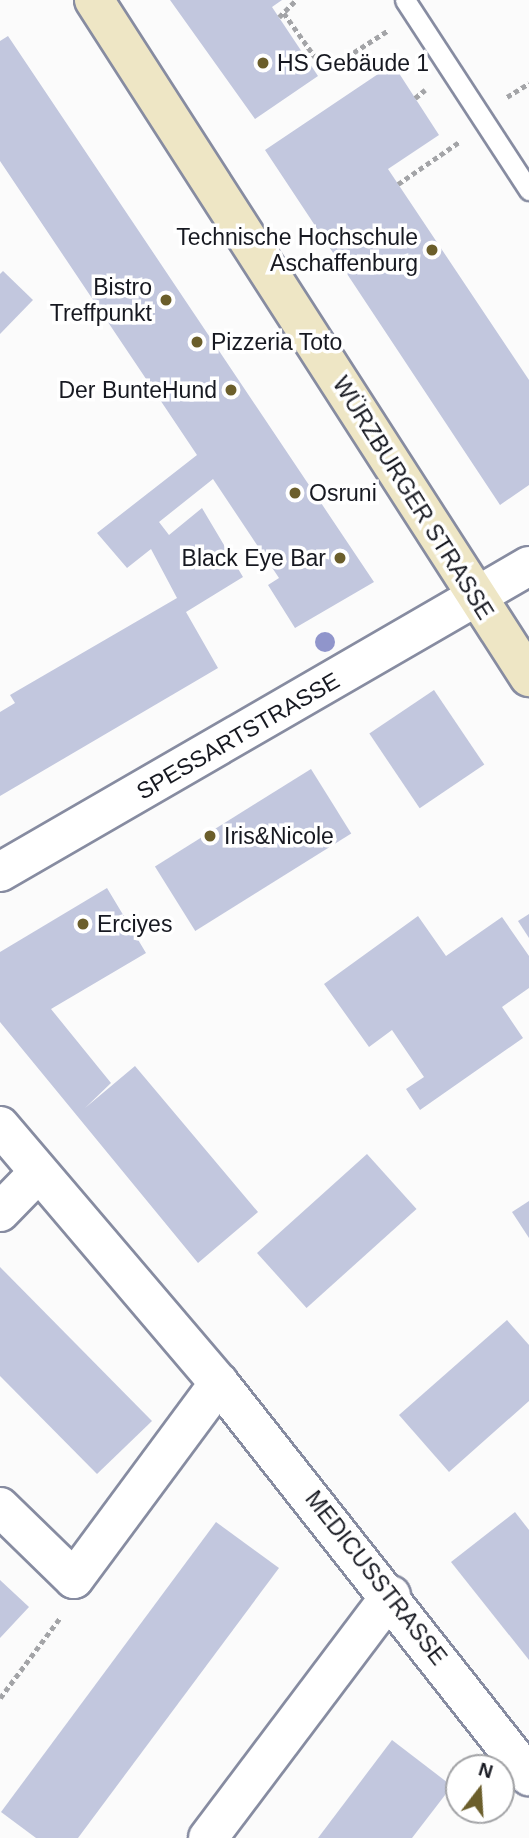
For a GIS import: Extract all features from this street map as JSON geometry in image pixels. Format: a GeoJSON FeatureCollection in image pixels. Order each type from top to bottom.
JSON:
{"type":"FeatureCollection","features":[{"type":"Feature","properties":{"kind":"main road","name":"WÜRZBURGER STRASSE"},"geometry":{"type":"LineString","coordinates":[[94,0],[476,601],[529,677]]}},
{"type":"Feature","properties":{"kind":"street","name":"SPESSARTSTRASSE"},"geometry":{"type":"LineString","coordinates":[[0,872],[476,601],[529,566]]}},
{"type":"Feature","properties":{"kind":"street","name":"MEDICUSSTRASSE"},"geometry":{"type":"LineString","coordinates":[[0,1126],[219,1383],[391,1595],[529,1776]]}},
{"type":"Feature","properties":{"kind":"street"},"geometry":{"type":"LineString","coordinates":[[0,1212],[38,1173]]}},
{"type":"Feature","properties":{"kind":"street"},"geometry":{"type":"LineString","coordinates":[[0,1507],[74,1579],[219,1383]]}},
{"type":"Feature","properties":{"kind":"street"},"geometry":{"type":"LineString","coordinates":[[208,1838],[391,1595]]}},
{"type":"Feature","properties":{"kind":"lane"},"geometry":{"type":"LineString","coordinates":[[410,7],[529,190]]}},
{"type":"Feature","properties":{"kind":"path"},"geometry":{"type":"LineString","coordinates":[[296,0],[282,15],[325,71],[410,7]]}},
{"type":"Feature","properties":{"kind":"path"},"geometry":{"type":"LineString","coordinates":[[415,97],[422,92]]}},
{"type":"Feature","properties":{"kind":"path"},"geometry":{"type":"LineString","coordinates":[[398,184],[485,123]]}},
{"type":"Feature","properties":{"kind":"path"},"geometry":{"type":"LineString","coordinates":[[0,1698],[61,1618],[74,1579]]}},
{"type":"Feature","properties":{"kind":"building","name":"HS Gebäude 1"},"geometry":{"type":"Polygon","coordinates":[[[170,0],[282,0],[272,7],[318,76],[255,119],[170,0]]]}},
{"type":"Feature","properties":{"kind":"building"},"geometry":{"type":"Polygon","coordinates":[[[8,36],[374,582],[295,628],[268,585],[279,578],[213,479],[159,522],[169,535],[202,508],[243,577],[186,612],[218,668],[0,796],[0,712],[15,703],[10,695],[177,598],[151,549],[127,568],[97,533],[197,455],[0,161],[0,41],[8,36]]]}},
{"type":"Feature","properties":{"kind":"building"},"geometry":{"type":"Polygon","coordinates":[[[393,64],[439,135],[388,169],[529,380],[529,485],[500,505],[265,150],[393,64]]]}},
{"type":"Feature","properties":{"kind":"building"},"geometry":{"type":"Polygon","coordinates":[[[3,271],[33,300],[0,334],[0,274],[3,271]]]}},
{"type":"Feature","properties":{"kind":"building"},"geometry":{"type":"Polygon","coordinates":[[[434,690],[484,765],[420,808],[369,734],[434,690]]]}},
{"type":"Feature","properties":{"kind":"building"},"geometry":{"type":"Polygon","coordinates":[[[311,769],[351,833],[195,931],[155,867],[311,769]]]}},
{"type":"Feature","properties":{"kind":"building"},"geometry":{"type":"Polygon","coordinates":[[[107,888],[146,953],[51,1009],[111,1083],[85,1108],[135,1066],[258,1212],[198,1263],[0,1022],[0,952],[107,888]]]}},
{"type":"Feature","properties":{"kind":"building"},"geometry":{"type":"Polygon","coordinates":[[[529,914],[529,938],[518,921],[529,914]]]}},
{"type":"Feature","properties":{"kind":"building"},"geometry":{"type":"Polygon","coordinates":[[[418,916],[446,956],[502,917],[529,956],[529,988],[502,1007],[523,1038],[420,1110],[406,1089],[424,1077],[392,1030],[369,1047],[324,984],[418,916]]]}},
{"type":"Feature","properties":{"kind":"building"},"geometry":{"type":"Polygon","coordinates":[[[367,1154],[417,1209],[307,1308],[257,1253],[367,1154]]]}},
{"type":"Feature","properties":{"kind":"building"},"geometry":{"type":"Polygon","coordinates":[[[529,1201],[529,1238],[512,1212],[529,1201]]]}},
{"type":"Feature","properties":{"kind":"building"},"geometry":{"type":"Polygon","coordinates":[[[0,1267],[152,1421],[97,1474],[0,1376],[0,1267]]]}},
{"type":"Feature","properties":{"kind":"building"},"geometry":{"type":"Polygon","coordinates":[[[507,1320],[529,1345],[529,1401],[449,1472],[399,1415],[507,1320]]]}},
{"type":"Feature","properties":{"kind":"building"},"geometry":{"type":"Polygon","coordinates":[[[515,1512],[529,1530],[529,1660],[451,1562],[515,1512]]]}},
{"type":"Feature","properties":{"kind":"building"},"geometry":{"type":"Polygon","coordinates":[[[216,1522],[279,1568],[78,1838],[36,1838],[1,1812],[216,1522]]]}},
{"type":"Feature","properties":{"kind":"building"},"geometry":{"type":"Polygon","coordinates":[[[0,1580],[29,1607],[0,1638],[0,1580]]]}},
{"type":"Feature","properties":{"kind":"building"},"geometry":{"type":"Polygon","coordinates":[[[392,1740],[445,1781],[445,1795],[412,1838],[318,1838],[392,1740]]]}},
{"type":"Feature","properties":{"kind":"place","name":"HS Gebäude 1"},"geometry":{"type":"Point","coordinates":[263,63]}},
{"type":"Feature","properties":{"kind":"place","name":"Technische Hochschule Aschaffenburg"},"geometry":{"type":"Point","coordinates":[432,250]}},
{"type":"Feature","properties":{"kind":"place","name":"Bistro Treffpunkt"},"geometry":{"type":"Point","coordinates":[166,300]}},
{"type":"Feature","properties":{"kind":"place","name":"Pizzeria Toto"},"geometry":{"type":"Point","coordinates":[197,342]}},
{"type":"Feature","properties":{"kind":"place","name":"Der BunteHund"},"geometry":{"type":"Point","coordinates":[231,390]}},
{"type":"Feature","properties":{"kind":"place","name":"Osruni"},"geometry":{"type":"Point","coordinates":[295,493]}},
{"type":"Feature","properties":{"kind":"place","name":"Black Eye Bar"},"geometry":{"type":"Point","coordinates":[340,558]}},
{"type":"Feature","properties":{"kind":"place","name":"Iris&Nicole"},"geometry":{"type":"Point","coordinates":[210,836]}},
{"type":"Feature","properties":{"kind":"place","name":"Erciyes"},"geometry":{"type":"Point","coordinates":[83,924]}}]}
